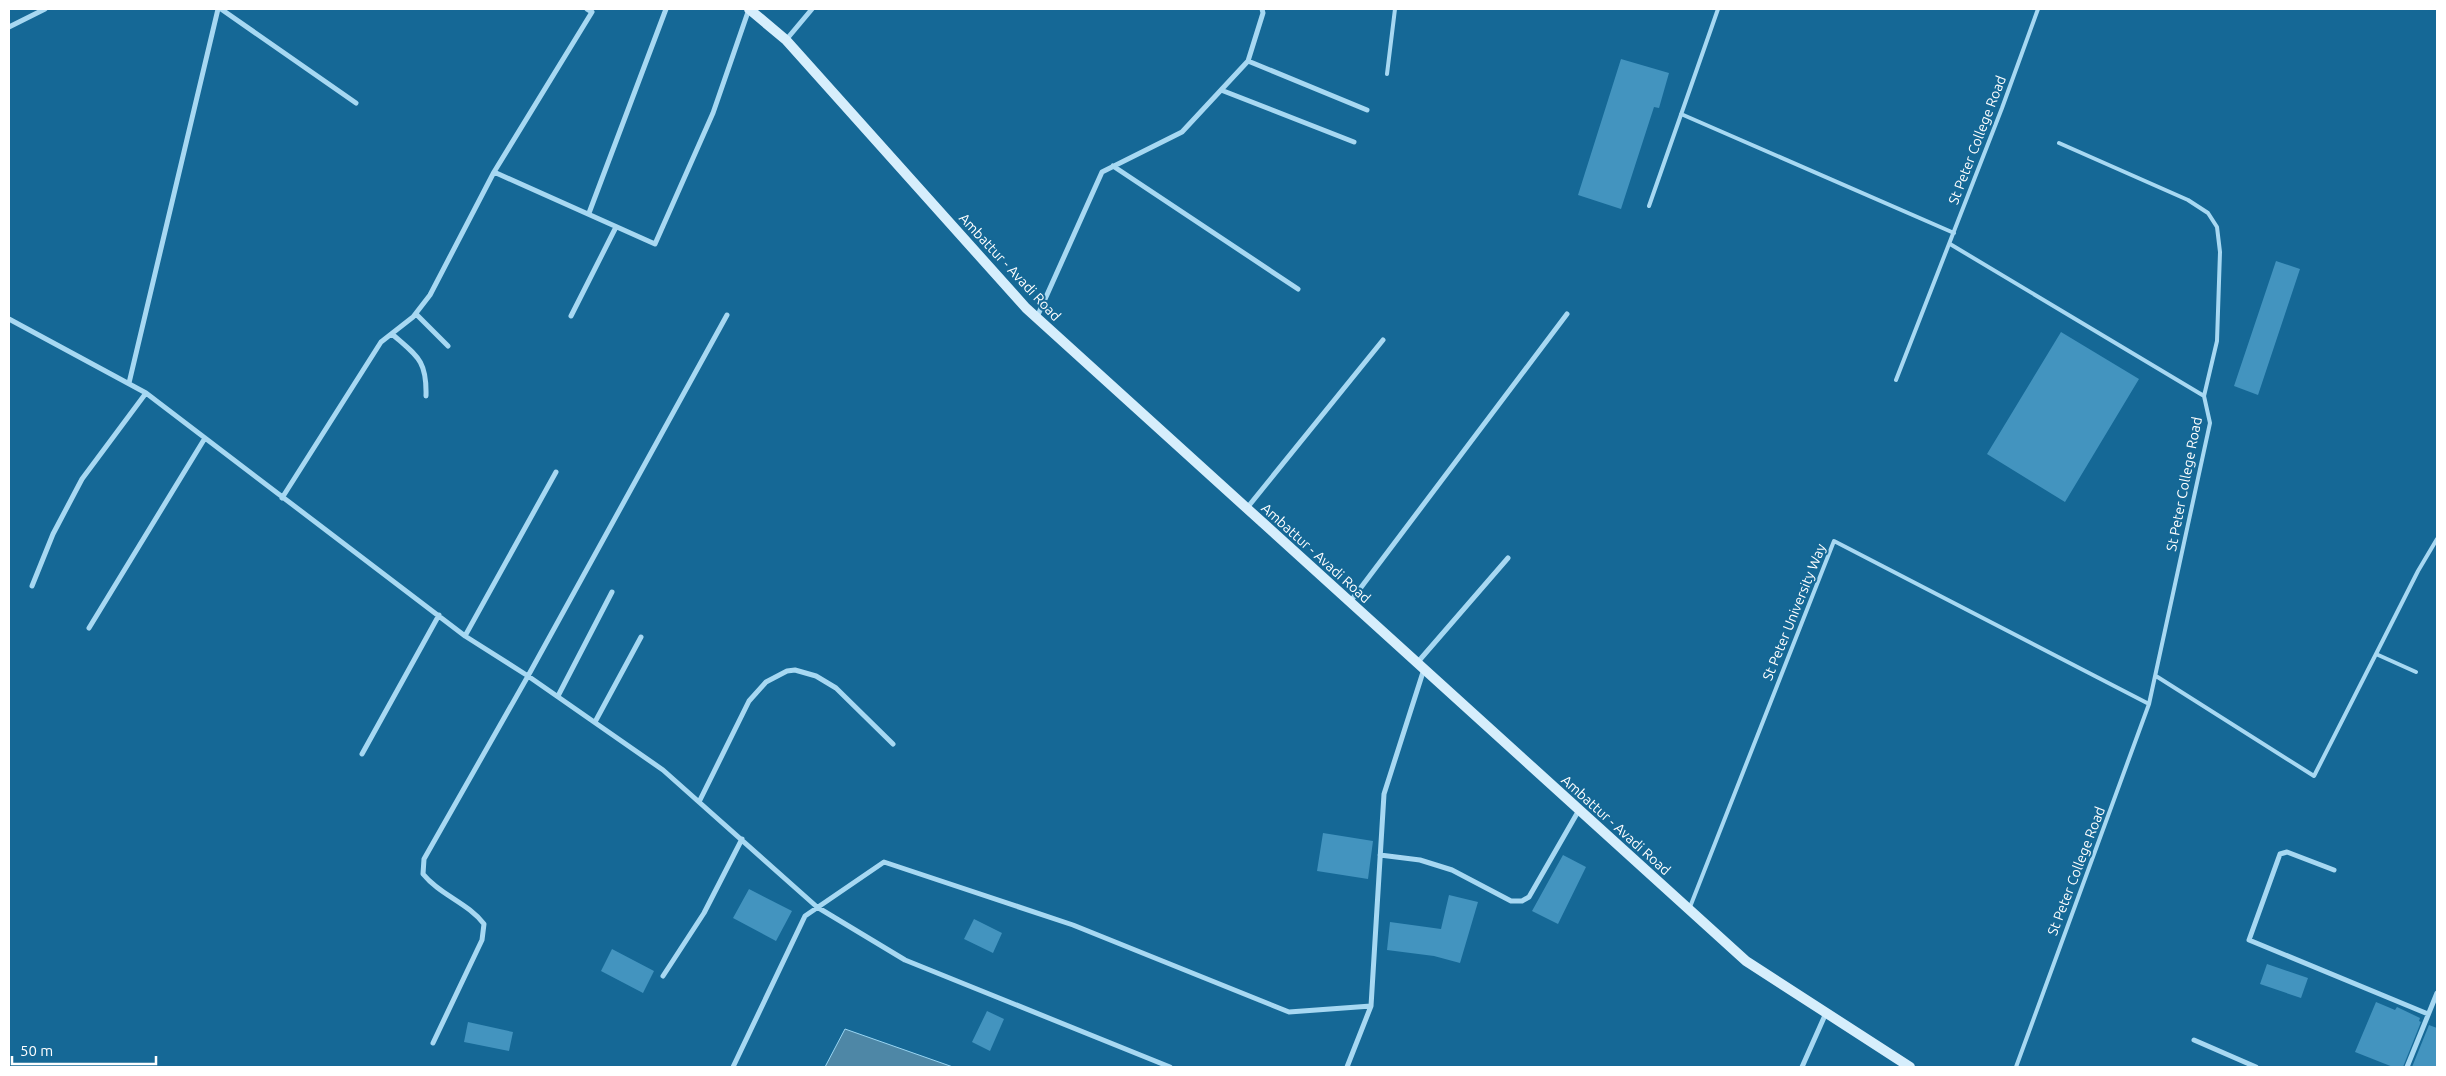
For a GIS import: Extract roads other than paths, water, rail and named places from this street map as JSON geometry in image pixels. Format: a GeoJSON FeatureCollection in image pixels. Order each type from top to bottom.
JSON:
{"type":"FeatureCollection","features":[{"type":"Feature","properties":{"kind":"street"},"geometry":{"type":"LineString","coordinates":[[9,27],[45,9]]}},
{"type":"Feature","properties":{"kind":"street"},"geometry":{"type":"LineString","coordinates":[[129,383],[220,9],[356,103]]}},
{"type":"Feature","properties":{"kind":"street"},"geometry":{"type":"LineString","coordinates":[[282,498],[381,342],[416,314],[430,295],[494,172],[592,12],[587,9]]}},
{"type":"Feature","properties":{"kind":"street"},"geometry":{"type":"LineString","coordinates":[[589,213],[666,9]]}},
{"type":"Feature","properties":{"kind":"street"},"geometry":{"type":"LineString","coordinates":[[494,172],[656,244],[713,113],[749,9]]}},
{"type":"Feature","properties":{"kind":"street","name":"Ambattur - Avadi Road"},"geometry":{"type":"LineString","coordinates":[[749,9],[786,40],[1037,318],[1746,961],[1910,1067]]}},
{"type":"Feature","properties":{"kind":"street"},"geometry":{"type":"LineString","coordinates":[[786,40],[812,9]]}},
{"type":"Feature","properties":{"kind":"street"},"geometry":{"type":"LineString","coordinates":[[1037,318],[1102,172],[1182,132],[1248,60],[1263,13],[1262,9]]}},
{"type":"Feature","properties":{"kind":"street"},"geometry":{"type":"LineString","coordinates":[[1248,60],[1367,110]]}},
{"type":"Feature","properties":{"kind":"street"},"geometry":{"type":"LineString","coordinates":[[1221,90],[1354,142]]}},
{"type":"Feature","properties":{"kind":"street"},"geometry":{"type":"LineString","coordinates":[[1112,166],[1298,289]]}},
{"type":"Feature","properties":{"kind":"street"},"geometry":{"type":"LineString","coordinates":[[571,316],[616,227]]}},
{"type":"Feature","properties":{"kind":"street"},"geometry":{"type":"LineString","coordinates":[[416,314],[448,346]]}},
{"type":"Feature","properties":{"kind":"street"},"geometry":{"type":"LineString","coordinates":[[1350,602],[1567,314]]}},
{"type":"Feature","properties":{"kind":"street"},"geometry":{"type":"LineString","coordinates":[[433,1043],[482,940],[484,924],[477,915],[433,887],[423,874],[424,859],[528,676],[727,315]]}},
{"type":"Feature","properties":{"kind":"street"},"geometry":{"type":"LineString","coordinates":[[9,319],[146,392],[282,498],[439,614],[465,636],[558,696],[663,770],[817,907],[905,960],[1170,1067]]}},
{"type":"Feature","properties":{"kind":"street"},"geometry":{"type":"LineString","coordinates":[[392,334],[417,356],[427,374],[426,396]]}},
{"type":"Feature","properties":{"kind":"street"},"geometry":{"type":"LineString","coordinates":[[1247,508],[1383,340]]}},
{"type":"Feature","properties":{"kind":"street"},"geometry":{"type":"LineString","coordinates":[[32,586],[53,534],[82,479],[146,392]]}},
{"type":"Feature","properties":{"kind":"street"},"geometry":{"type":"LineString","coordinates":[[89,628],[205,438]]}},
{"type":"Feature","properties":{"kind":"street"},"geometry":{"type":"LineString","coordinates":[[465,636],[556,472]]}},
{"type":"Feature","properties":{"kind":"street"},"geometry":{"type":"LineString","coordinates":[[1348,1067],[1371,1006],[1384,794],[1420,666],[1508,558]]}},
{"type":"Feature","properties":{"kind":"street"},"geometry":{"type":"LineString","coordinates":[[558,696],[612,592]]}},
{"type":"Feature","properties":{"kind":"street"},"geometry":{"type":"LineString","coordinates":[[362,754],[439,614]]}},
{"type":"Feature","properties":{"kind":"street"},"geometry":{"type":"LineString","coordinates":[[595,722],[641,637]]}},
{"type":"Feature","properties":{"kind":"street"},"geometry":{"type":"LineString","coordinates":[[699,802],[749,700],[766,682],[787,671],[795,670],[816,676],[836,688],[893,744]]}},
{"type":"Feature","properties":{"kind":"street"},"geometry":{"type":"LineString","coordinates":[[1380,855],[1420,860],[1452,870],[1511,901],[1522,901],[1529,897],[1580,810]]}},
{"type":"Feature","properties":{"kind":"street"},"geometry":{"type":"LineString","coordinates":[[664,976],[704,912],[742,839]]}},
{"type":"Feature","properties":{"kind":"street"},"geometry":{"type":"LineString","coordinates":[[2334,870],[2287,852],[2280,854],[2249,940],[2428,1014]]}},
{"type":"Feature","properties":{"kind":"street"},"geometry":{"type":"LineString","coordinates":[[733,1067],[805,916],[884,862],[1073,925],[1289,1012],[1371,1006]]}},
{"type":"Feature","properties":{"kind":"street"},"geometry":{"type":"LineString","coordinates":[[2407,1067],[2437,993]]}},
{"type":"Feature","properties":{"kind":"street"},"geometry":{"type":"LineString","coordinates":[[1802,1067],[1826,1013]]}},
{"type":"Feature","properties":{"kind":"street"},"geometry":{"type":"LineString","coordinates":[[2194,1040],[2256,1067]]}},
{"type":"Feature","properties":{"kind":"lane"},"geometry":{"type":"LineString","coordinates":[[1387,74],[1395,9]]}},
{"type":"Feature","properties":{"kind":"lane"},"geometry":{"type":"LineString","coordinates":[[1649,206],[1718,9]]}},
{"type":"Feature","properties":{"kind":"lane","name":"St Peter College Road"},"geometry":{"type":"LineString","coordinates":[[1896,380],[1950,244],[2038,9]]}},
{"type":"Feature","properties":{"kind":"lane"},"geometry":{"type":"LineString","coordinates":[[1681,114],[1954,233]]}},
{"type":"Feature","properties":{"kind":"lane"},"geometry":{"type":"LineString","coordinates":[[1950,244],[2204,396],[2217,341],[2220,252],[2216,227],[2208,213],[2188,200],[2059,143]]}},
{"type":"Feature","properties":{"kind":"lane","name":"St Peter College Road"},"geometry":{"type":"LineString","coordinates":[[2016,1067],[2149,704],[2210,423],[2204,396]]}},
{"type":"Feature","properties":{"kind":"lane"},"geometry":{"type":"LineString","coordinates":[[2156,676],[2314,776],[2418,571],[2437,539]]}},
{"type":"Feature","properties":{"kind":"lane","name":"St Peter University Way"},"geometry":{"type":"LineString","coordinates":[[1689,909],[1834,541],[2149,704]]}},
{"type":"Feature","properties":{"kind":"lane"},"geometry":{"type":"LineString","coordinates":[[2376,654],[2416,672]]}},
{"type":"Feature","properties":{"kind":"water"},"geometry":{"type":"Polygon","coordinates":[[[845,1029],[953,1067],[825,1067],[845,1029]]]}}]}
